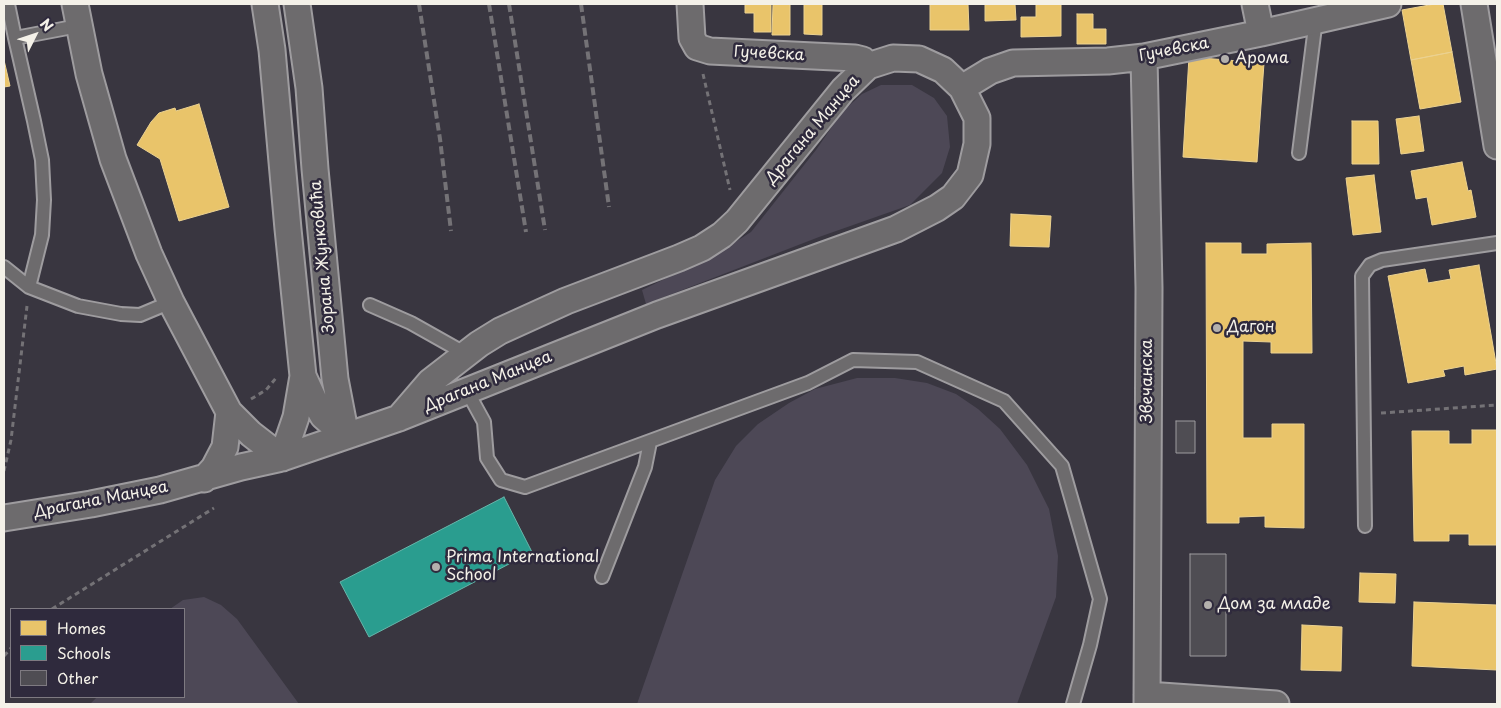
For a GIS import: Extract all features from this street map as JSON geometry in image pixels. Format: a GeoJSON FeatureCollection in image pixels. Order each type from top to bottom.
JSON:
{"type":"FeatureCollection","features":[{"type":"Feature","properties":{"kind":"street","name":"Зорана Жунковића"},"geometry":{"type":"LineString","coordinates":[[265,4],[272,50],[288,229],[292,374],[296,416],[282,458]]}},
{"type":"Feature","properties":{"kind":"street","name":"Зорана Жунковића"},"geometry":{"type":"LineString","coordinates":[[297,4],[309,88],[335,379],[346,436]]}},
{"type":"Feature","properties":{"kind":"street"},"geometry":{"type":"LineString","coordinates":[[690,4],[692,38],[697,47]]}},
{"type":"Feature","properties":{"kind":"street"},"geometry":{"type":"LineString","coordinates":[[1255,4],[1261,33]]}},
{"type":"Feature","properties":{"kind":"street","name":"Гучевска"},"geometry":{"type":"LineString","coordinates":[[962,88],[990,71],[1013,63],[1108,61],[1144,57],[1388,4]]}},
{"type":"Feature","properties":{"kind":"street"},"geometry":{"type":"LineString","coordinates":[[1474,4],[1497,146]]}},
{"type":"Feature","properties":{"kind":"street"},"geometry":{"type":"LineString","coordinates":[[77,15],[88,74],[113,159],[149,254],[171,302],[229,412],[251,434],[282,458]]}},
{"type":"Feature","properties":{"kind":"street","name":"Гучевска"},"geometry":{"type":"LineString","coordinates":[[697,47],[710,51],[855,58],[863,60],[868,66]]}},
{"type":"Feature","properties":{"kind":"street","name":"Звечанска"},"geometry":{"type":"LineString","coordinates":[[1144,57],[1149,288],[1147,700]]}},
{"type":"Feature","properties":{"kind":"street","name":"Драгана Манцеа"},"geometry":{"type":"LineString","coordinates":[[4,518],[91,504],[160,490],[241,467],[282,458],[399,418],[657,316],[896,229],[937,208],[953,197],[970,175],[976,144],[977,118],[962,88],[944,70],[919,59],[893,58],[868,66],[843,90],[737,221],[722,235],[702,248],[679,258],[566,301],[500,331],[468,352],[430,382],[399,418]]}},
{"type":"Feature","properties":{"kind":"street","name":"Зорана Жунковића"},"geometry":{"type":"LineString","coordinates":[[292,374],[314,400],[323,416],[346,436]]}},
{"type":"Feature","properties":{"kind":"street"},"geometry":{"type":"LineString","coordinates":[[204,478],[214,468],[226,447],[229,412]]}},
{"type":"Feature","properties":{"kind":"street"},"geometry":{"type":"LineString","coordinates":[[1147,700],[1276,704]]}},
{"type":"Feature","properties":{"kind":"lane"},"geometry":{"type":"LineString","coordinates":[[8,4],[42,160],[44,200],[42,236],[29,287]]}},
{"type":"Feature","properties":{"kind":"lane"},"geometry":{"type":"LineString","coordinates":[[15,38],[77,15]]}},
{"type":"Feature","properties":{"kind":"lane"},"geometry":{"type":"LineString","coordinates":[[1299,153],[1316,19]]}},
{"type":"Feature","properties":{"kind":"lane"},"geometry":{"type":"LineString","coordinates":[[1365,526],[1362,276],[1370,266],[1382,260],[1497,243]]}},
{"type":"Feature","properties":{"kind":"lane"},"geometry":{"type":"LineString","coordinates":[[4,267],[29,287],[78,306],[121,314],[140,315],[171,302]]}},
{"type":"Feature","properties":{"kind":"lane"},"geometry":{"type":"LineString","coordinates":[[370,305],[411,322],[459,350],[468,352]]}},
{"type":"Feature","properties":{"kind":"lane"},"geometry":{"type":"LineString","coordinates":[[467,391],[484,422],[487,458],[501,480],[525,488],[808,384],[853,360],[917,362],[1004,401],[1062,466],[1100,599],[1090,646],[1072,704]]}},
{"type":"Feature","properties":{"kind":"lane"},"geometry":{"type":"LineString","coordinates":[[602,577],[645,467],[650,442]]}},
{"type":"Feature","properties":{"kind":"path"},"geometry":{"type":"LineString","coordinates":[[697,47],[730,190]]}},
{"type":"Feature","properties":{"kind":"path"},"geometry":{"type":"LineString","coordinates":[[4,471],[11,440],[29,287]]}},
{"type":"Feature","properties":{"kind":"path"},"geometry":{"type":"LineString","coordinates":[[229,412],[292,374]]}},
{"type":"Feature","properties":{"kind":"path"},"geometry":{"type":"LineString","coordinates":[[1364,415],[1497,405]]}},
{"type":"Feature","properties":{"kind":"path"},"geometry":{"type":"LineString","coordinates":[[54,608],[214,508]]}},
{"type":"Feature","properties":{"kind":"shaded area"},"geometry":{"type":"Polygon","coordinates":[[[881,85],[912,85],[934,98],[947,116],[950,147],[942,173],[910,205],[819,237],[646,304],[642,290],[718,253],[751,232],[816,150],[842,112],[862,94],[881,85]]]}},
{"type":"Feature","properties":{"kind":"shaded area"},"geometry":{"type":"Polygon","coordinates":[[[857,378],[895,378],[927,383],[956,394],[978,409],[1000,429],[1027,465],[1049,509],[1058,556],[1056,597],[1017,704],[637,704],[715,480],[736,446],[758,424],[789,403],[815,389],[857,378]]]}},
{"type":"Feature","properties":{"kind":"shaded area"},"geometry":{"type":"Polygon","coordinates":[[[204,597],[221,605],[237,619],[299,704],[90,704],[96,698],[185,698],[185,608],[171,608],[183,600],[204,597]]]}},
{"type":"Feature","properties":{"kind":"building: Homes"},"geometry":{"type":"Polygon","coordinates":[[[745,4],[771,4],[771,32],[754,32],[754,13],[745,13],[745,4]]]}},
{"type":"Feature","properties":{"kind":"building: Homes"},"geometry":{"type":"Polygon","coordinates":[[[773,4],[790,4],[790,35],[772,35],[773,4]]]}},
{"type":"Feature","properties":{"kind":"building: Homes"},"geometry":{"type":"Polygon","coordinates":[[[804,4],[822,4],[822,35],[804,34],[804,4]]]}},
{"type":"Feature","properties":{"kind":"building: Homes"},"geometry":{"type":"Polygon","coordinates":[[[930,4],[968,4],[969,30],[930,30],[930,4]]]}},
{"type":"Feature","properties":{"kind":"building: Homes"},"geometry":{"type":"Polygon","coordinates":[[[985,4],[1015,4],[1016,20],[985,21],[985,4]]]}},
{"type":"Feature","properties":{"kind":"building: Homes"},"geometry":{"type":"Polygon","coordinates":[[[1036,4],[1061,4],[1061,36],[1021,37],[1021,17],[1036,17],[1036,4]]]}},
{"type":"Feature","properties":{"kind":"building: Homes"},"geometry":{"type":"Polygon","coordinates":[[[1443,4],[1452,52],[1411,60],[1402,10],[1443,4]]]}},
{"type":"Feature","properties":{"kind":"building: Homes"},"geometry":{"type":"Polygon","coordinates":[[[1077,14],[1093,14],[1093,29],[1106,29],[1106,44],[1077,44],[1077,14]]]}},
{"type":"Feature","properties":{"kind":"building: Homes"},"geometry":{"type":"Polygon","coordinates":[[[1452,52],[1461,102],[1420,109],[1411,60],[1452,52]]]}},
{"type":"Feature","properties":{"kind":"building: Homes"},"geometry":{"type":"Polygon","coordinates":[[[1189,57],[1264,63],[1257,162],[1183,157],[1189,57]]]}},
{"type":"Feature","properties":{"kind":"building: Homes"},"geometry":{"type":"Polygon","coordinates":[[[4,60],[10,86],[4,87],[4,60]]]}},
{"type":"Feature","properties":{"kind":"building: Homes"},"geometry":{"type":"Polygon","coordinates":[[[199,104],[229,207],[179,221],[160,159],[137,145],[159,113],[175,108],[176,111],[199,104]]]}},
{"type":"Feature","properties":{"kind":"building: Homes"},"geometry":{"type":"Polygon","coordinates":[[[1419,116],[1424,151],[1401,154],[1396,119],[1419,116]]]}},
{"type":"Feature","properties":{"kind":"building: Homes"},"geometry":{"type":"Polygon","coordinates":[[[1352,121],[1378,121],[1379,164],[1352,164],[1352,121]]]}},
{"type":"Feature","properties":{"kind":"building: Homes"},"geometry":{"type":"Polygon","coordinates":[[[1462,162],[1468,191],[1471,190],[1476,217],[1432,225],[1427,197],[1416,199],[1411,171],[1462,162]]]}},
{"type":"Feature","properties":{"kind":"building: Homes"},"geometry":{"type":"Polygon","coordinates":[[[1374,175],[1381,232],[1353,235],[1346,178],[1374,175]]]}},
{"type":"Feature","properties":{"kind":"building: Homes"},"geometry":{"type":"Polygon","coordinates":[[[1011,214],[1051,216],[1049,247],[1010,246],[1011,214]]]}},
{"type":"Feature","properties":{"kind":"building: Homes"},"geometry":{"type":"Polygon","coordinates":[[[1206,243],[1241,243],[1241,254],[1267,254],[1267,244],[1311,243],[1312,353],[1271,353],[1271,342],[1243,341],[1243,438],[1272,438],[1272,424],[1304,424],[1304,528],[1265,527],[1265,516],[1239,517],[1239,523],[1207,523],[1206,243]]]}},
{"type":"Feature","properties":{"kind":"building: Homes"},"geometry":{"type":"Polygon","coordinates":[[[1479,265],[1497,369],[1465,375],[1464,366],[1443,370],[1445,376],[1408,383],[1388,276],[1425,269],[1428,283],[1451,279],[1449,270],[1479,265]]]}},
{"type":"Feature","properties":{"kind":"building: Homes"},"geometry":{"type":"Polygon","coordinates":[[[1472,430],[1497,430],[1497,545],[1469,545],[1469,534],[1449,534],[1449,541],[1414,541],[1412,431],[1449,431],[1449,444],[1472,444],[1472,430]]]}},
{"type":"Feature","properties":{"kind":"building: Homes"},"geometry":{"type":"Polygon","coordinates":[[[1360,573],[1396,574],[1395,603],[1359,602],[1360,573]]]}},
{"type":"Feature","properties":{"kind":"building: Homes"},"geometry":{"type":"Polygon","coordinates":[[[1414,602],[1497,605],[1497,670],[1412,666],[1414,602]]]}},
{"type":"Feature","properties":{"kind":"building: Homes"},"geometry":{"type":"Polygon","coordinates":[[[1302,625],[1342,627],[1341,671],[1301,670],[1302,625]]]}},
{"type":"Feature","properties":{"kind":"building: Schools","name":"Prima International School"},"geometry":{"type":"Polygon","coordinates":[[[504,497],[532,552],[369,637],[340,582],[504,497]]]}},
{"type":"Feature","properties":{"kind":"building: Other"},"geometry":{"type":"Polygon","coordinates":[[[1176,421],[1195,421],[1195,453],[1176,453],[1176,421]]]}},
{"type":"Feature","properties":{"kind":"building: Other","name":"Дом за младе"},"geometry":{"type":"Polygon","coordinates":[[[1190,554],[1226,554],[1226,656],[1190,656],[1190,554]]]}},
{"type":"Feature","properties":{"kind":"railway"},"geometry":{"type":"LineString","coordinates":[[419,4],[440,139],[451,231]]}},
{"type":"Feature","properties":{"kind":"railway"},"geometry":{"type":"LineString","coordinates":[[489,4],[526,232]]}},
{"type":"Feature","properties":{"kind":"railway"},"geometry":{"type":"LineString","coordinates":[[509,4],[545,230]]}},
{"type":"Feature","properties":{"kind":"railway"},"geometry":{"type":"LineString","coordinates":[[581,4],[609,207]]}},
{"type":"Feature","properties":{"kind":"place","name":"Арома"},"geometry":{"type":"Point","coordinates":[1225,59]}},
{"type":"Feature","properties":{"kind":"place","name":"Дагон"},"geometry":{"type":"Point","coordinates":[1217,328]}},
{"type":"Feature","properties":{"kind":"place","name":"Prima International School"},"geometry":{"type":"Point","coordinates":[436,567]}},
{"type":"Feature","properties":{"kind":"place","name":"Дом за младе"},"geometry":{"type":"Point","coordinates":[1208,605]}}]}
